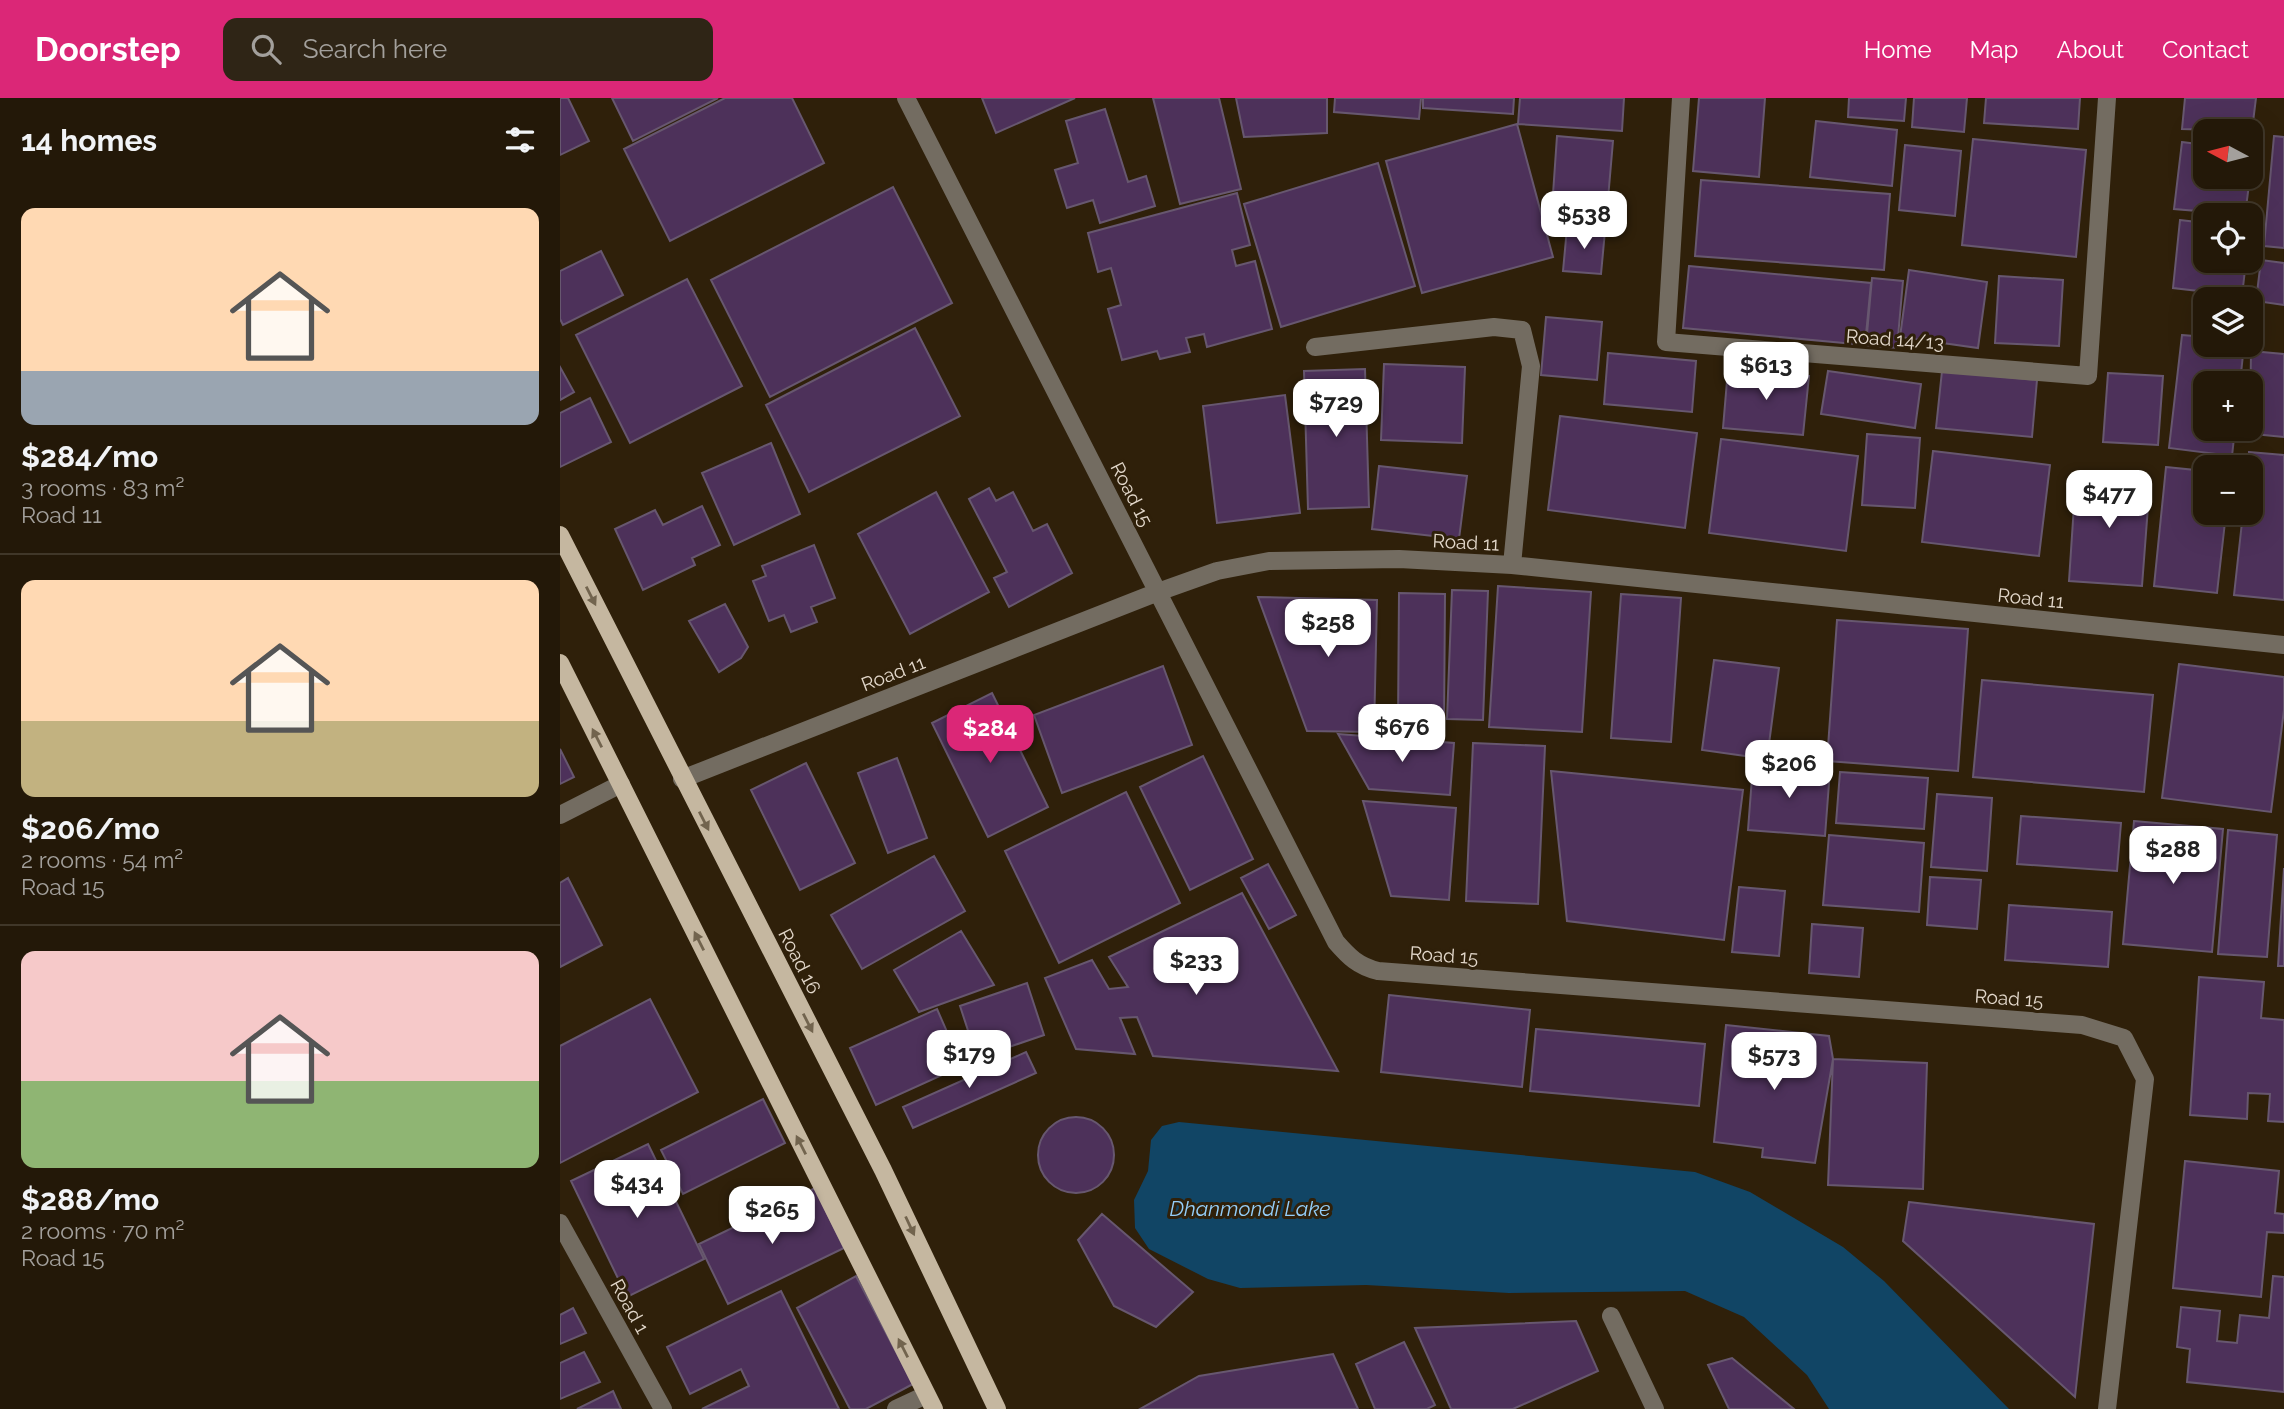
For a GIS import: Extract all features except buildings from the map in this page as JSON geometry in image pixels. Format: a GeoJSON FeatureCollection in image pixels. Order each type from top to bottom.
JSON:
{"type":"FeatureCollection","features":[{"type":"Feature","properties":{"kind":"main road","name":"Road 16"},"geometry":{"type":"LineString","coordinates":[[560,535],[682,779],[884,1170],[997,1409]]}},
{"type":"Feature","properties":{"kind":"main road"},"geometry":{"type":"LineString","coordinates":[[560,663],[930,1402]]}},
{"type":"Feature","properties":{"kind":"street","name":"Road 15"},"geometry":{"type":"LineString","coordinates":[[906,98],[1336,942],[1361,967],[1378,971],[2082,1024],[2124,1038],[2145,1079],[2107,1409]]}},
{"type":"Feature","properties":{"kind":"street","name":"Road 14/13"},"geometry":{"type":"LineString","coordinates":[[1681,98],[1666,342],[2088,376],[2107,98]]}},
{"type":"Feature","properties":{"kind":"street"},"geometry":{"type":"LineString","coordinates":[[1315,347],[1494,327],[1522,330],[1531,366],[1512,565]]}},
{"type":"Feature","properties":{"kind":"street","name":"Road 11"},"geometry":{"type":"LineString","coordinates":[[682,779],[1158,592],[1217,571],[1269,561],[1399,559],[1512,565],[2284,645]]}},
{"type":"Feature","properties":{"kind":"street"},"geometry":{"type":"LineString","coordinates":[[560,815],[621,784]]}},
{"type":"Feature","properties":{"kind":"street","name":"Road 1"},"geometry":{"type":"LineString","coordinates":[[560,1223],[663,1409]]}},
{"type":"Feature","properties":{"kind":"street"},"geometry":{"type":"LineString","coordinates":[[1611,1316],[1655,1409]]}},
{"type":"Feature","properties":{"kind":"street"},"geometry":{"type":"LineString","coordinates":[[896,1409],[930,1402]]}},
{"type":"Feature","properties":{"kind":"water","name":"Dhanmondi Lake"},"geometry":{"type":"Polygon","coordinates":[[[1179,1122],[1695,1172],[1750,1192],[1843,1247],[1884,1281],[2009,1409],[1829,1409],[1807,1375],[1744,1317],[1685,1291],[1509,1293],[1366,1285],[1240,1288],[1208,1279],[1149,1249],[1135,1228],[1134,1200],[1148,1171],[1151,1140],[1162,1126],[1179,1122]]]}}]}
